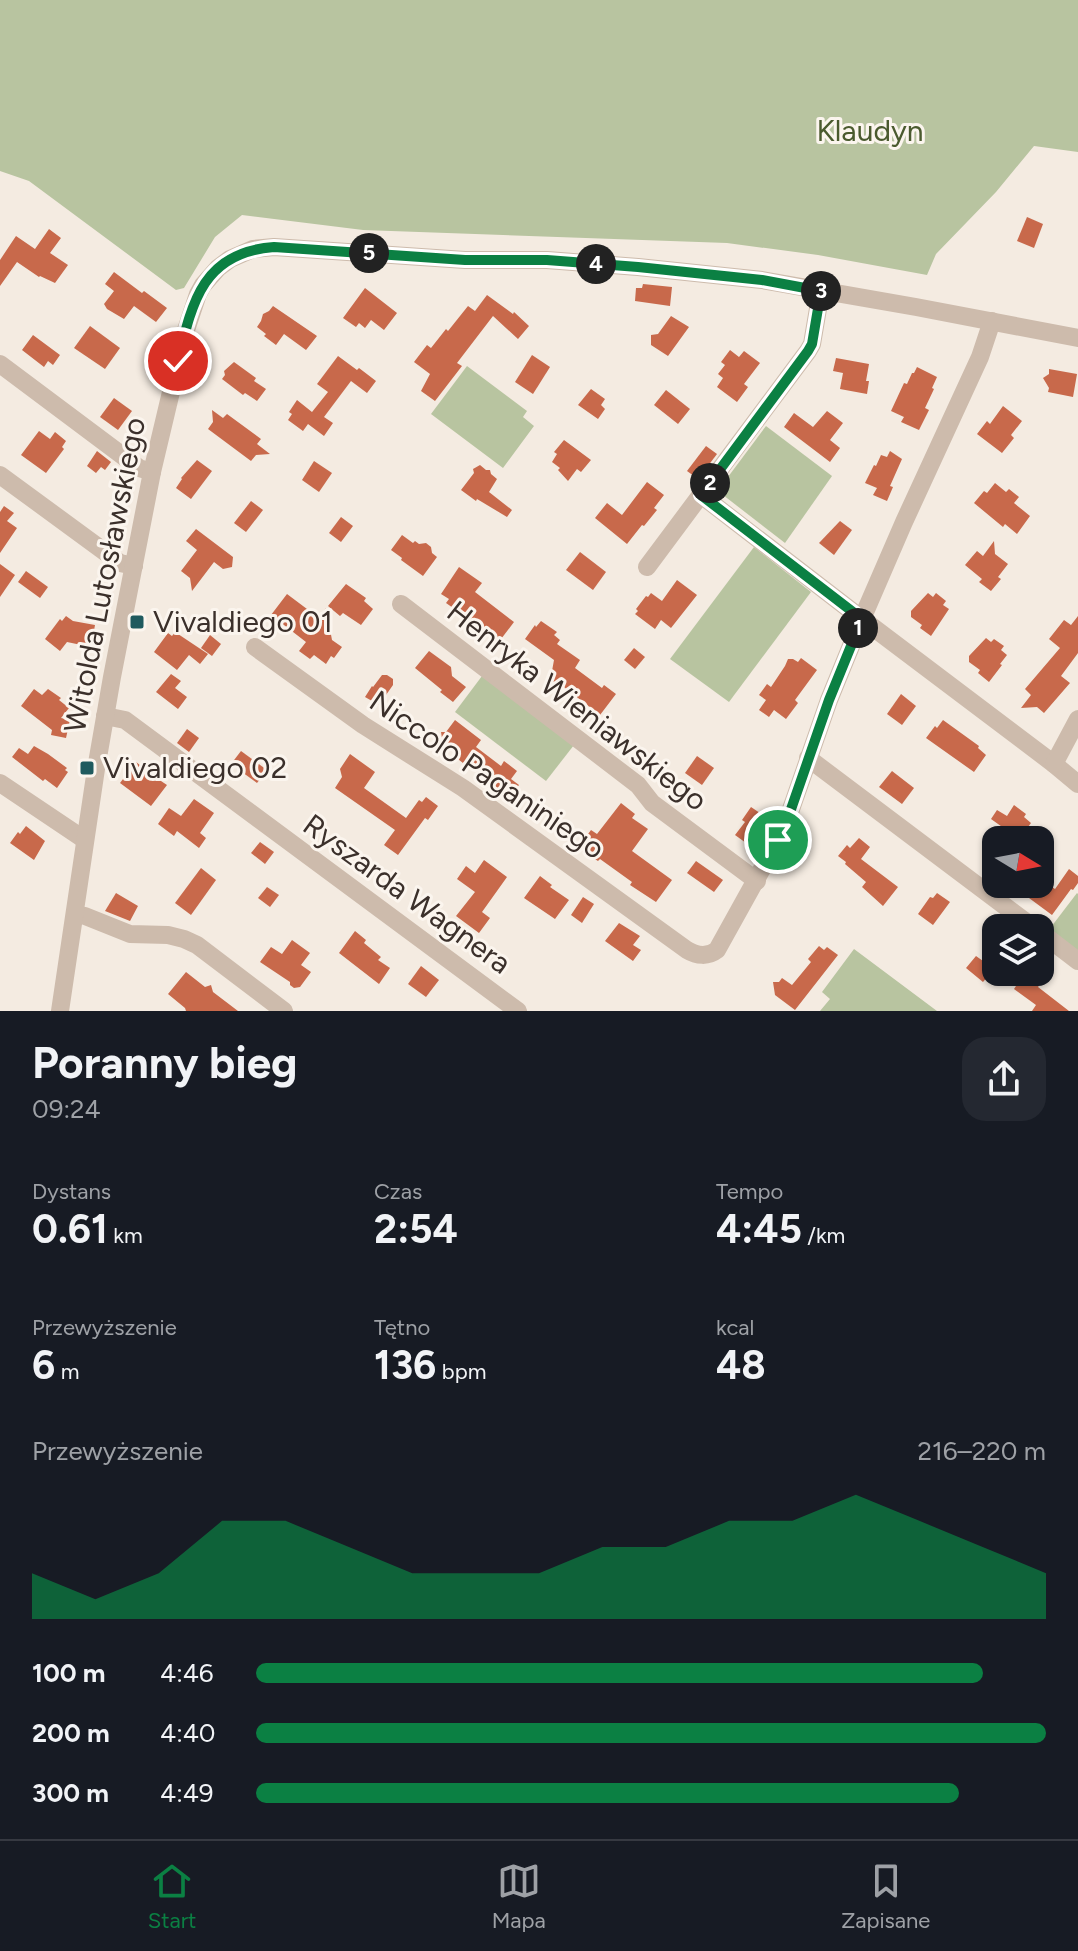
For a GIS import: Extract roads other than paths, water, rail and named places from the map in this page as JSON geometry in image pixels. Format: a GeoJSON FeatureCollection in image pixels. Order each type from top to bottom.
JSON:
{"type":"FeatureCollection","features":[{"type":"Feature","properties":{"kind":"street","name":"Witolda Lutosławskiego"},"geometry":{"type":"LineString","coordinates":[[60,1011],[105,716],[152,472],[185,333],[198,294],[208,278],[230,259],[253,249],[274,247],[465,260],[547,260],[638,267],[762,280],[1078,338]]}},
{"type":"Feature","properties":{"kind":"street"},"geometry":{"type":"LineString","coordinates":[[647,567],[808,351],[812,344],[821,291]]}},
{"type":"Feature","properties":{"kind":"street"},"geometry":{"type":"LineString","coordinates":[[757,881],[789,815],[829,700],[862,619],[980,357],[992,321]]}},
{"type":"Feature","properties":{"kind":"street"},"geometry":{"type":"LineString","coordinates":[[0,364],[139,468],[152,472]]}},
{"type":"Feature","properties":{"kind":"street"},"geometry":{"type":"LineString","coordinates":[[0,475],[120,563],[134,566]]}},
{"type":"Feature","properties":{"kind":"street"},"geometry":{"type":"LineString","coordinates":[[701,495],[1078,784]]}},
{"type":"Feature","properties":{"kind":"street","name":"Henryka Wieniawskiego"},"geometry":{"type":"LineString","coordinates":[[401,604],[638,785],[652,803],[757,881]]}},
{"type":"Feature","properties":{"kind":"street","name":"Niccolo Paganiniego"},"geometry":{"type":"LineString","coordinates":[[255,647],[363,725],[463,788],[687,950],[702,955],[717,950],[757,881]]}},
{"type":"Feature","properties":{"kind":"street","name":"Ryszarda Wagnera"},"geometry":{"type":"LineString","coordinates":[[105,716],[125,720],[518,1011]]}},
{"type":"Feature","properties":{"kind":"street"},"geometry":{"type":"LineString","coordinates":[[1054,764],[1078,719]]}},
{"type":"Feature","properties":{"kind":"street"},"geometry":{"type":"LineString","coordinates":[[808,758],[1015,914]]}},
{"type":"Feature","properties":{"kind":"street"},"geometry":{"type":"LineString","coordinates":[[0,783],[85,840]]}},
{"type":"Feature","properties":{"kind":"street"},"geometry":{"type":"LineString","coordinates":[[75,914],[130,934],[168,935],[197,945],[284,1011]]}},
{"type":"Feature","properties":{"kind":"street"},"geometry":{"type":"LineString","coordinates":[[1054,943],[1078,961]]}},
{"type":"Feature","properties":{"kind":"place","name":"Vivaldiego 01"},"geometry":{"type":"Point","coordinates":[137,622]}},
{"type":"Feature","properties":{"kind":"place","name":"Vivaldiego 02"},"geometry":{"type":"Point","coordinates":[87,768]}},
{"type":"Feature","properties":{"kind":"park label","name":"Klaudyn"},"geometry":{"type":"Point","coordinates":[870,131]}}]}
